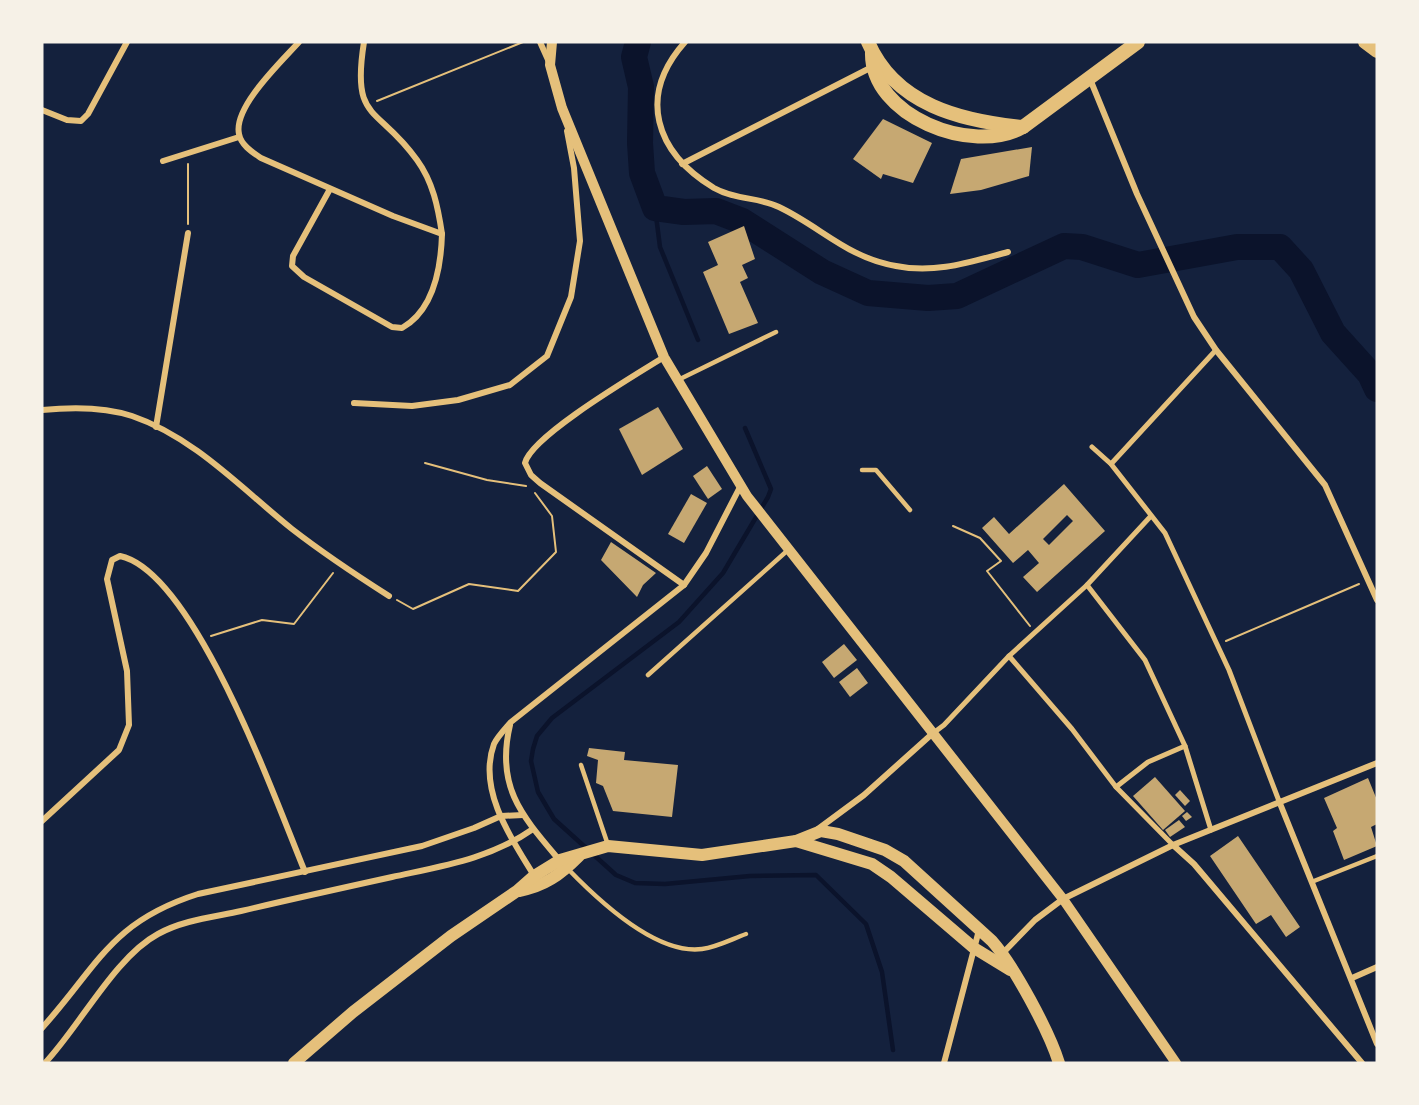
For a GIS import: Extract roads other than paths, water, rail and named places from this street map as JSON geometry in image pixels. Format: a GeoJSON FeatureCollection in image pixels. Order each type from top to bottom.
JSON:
{"type":"FeatureCollection","features":[{"type":"Feature","properties":{"kind":"main road"},"geometry":{"type":"LineString","coordinates":[[873,57],[908,94],[932,106],[967,118],[1023,127],[1138,42]]}},
{"type":"Feature","properties":{"kind":"main road"},"geometry":{"type":"LineString","coordinates":[[1365,42],[1377,51]]}},
{"type":"Feature","properties":{"kind":"main road"},"geometry":{"type":"LineString","coordinates":[[294,1063],[352,1012],[451,936],[518,891],[580,855],[603,847],[702,855],[796,841],[821,831],[885,849],[904,861],[980,929],[1002,956],[1044,1027],[1059,1063]]}},
{"type":"Feature","properties":{"kind":"main road"},"geometry":{"type":"LineString","coordinates":[[796,841],[872,864],[891,877],[974,948],[1002,956]]}},
{"type":"Feature","properties":{"kind":"street"},"geometry":{"type":"LineString","coordinates":[[42,110],[75,122],[81,121],[88,114],[127,42]]}},
{"type":"Feature","properties":{"kind":"street"},"geometry":{"type":"LineString","coordinates":[[299,42],[268,76],[243,110],[238,125],[239,137],[249,150],[261,158],[330,189],[442,234]]}},
{"type":"Feature","properties":{"kind":"street"},"geometry":{"type":"LineString","coordinates":[[330,189],[293,256],[292,266],[304,277],[392,327],[402,328],[421,311],[434,285],[441,259],[442,234],[431,184],[416,159],[366,106],[360,90],[359,74],[364,42]]}},
{"type":"Feature","properties":{"kind":"street"},"geometry":{"type":"LineString","coordinates":[[354,403],[412,406],[458,400],[510,385],[547,356],[571,297],[580,241],[574,168],[562,108],[550,65],[540,42]]}},
{"type":"Feature","properties":{"kind":"street"},"geometry":{"type":"LineString","coordinates":[[550,65],[552,42]]}},
{"type":"Feature","properties":{"kind":"street"},"geometry":{"type":"LineString","coordinates":[[685,42],[670,59],[659,84],[658,125],[682,164],[722,192],[738,198],[777,206],[863,258],[898,267],[939,269],[1008,252]]}},
{"type":"Feature","properties":{"kind":"street"},"geometry":{"type":"LineString","coordinates":[[682,164],[873,57]]}},
{"type":"Feature","properties":{"kind":"street"},"geometry":{"type":"LineString","coordinates":[[1089,78],[1159,244],[1194,317],[1216,350],[1324,485],[1377,600]]}},
{"type":"Feature","properties":{"kind":"street"},"geometry":{"type":"LineString","coordinates":[[562,108],[664,357],[747,496],[1063,900],[1176,1063]]}},
{"type":"Feature","properties":{"kind":"street"},"geometry":{"type":"LineString","coordinates":[[163,161],[239,137]]}},
{"type":"Feature","properties":{"kind":"street"},"geometry":{"type":"LineString","coordinates":[[156,427],[188,233]]}},
{"type":"Feature","properties":{"kind":"street"},"geometry":{"type":"LineString","coordinates":[[1111,464],[1216,350]]}},
{"type":"Feature","properties":{"kind":"street"},"geometry":{"type":"LineString","coordinates":[[664,357],[570,419],[530,450],[525,463],[531,475],[540,483],[684,585]]}},
{"type":"Feature","properties":{"kind":"street"},"geometry":{"type":"LineString","coordinates":[[42,410],[66,407],[117,412],[156,427],[223,472],[339,564],[389,596]]}},
{"type":"Feature","properties":{"kind":"street"},"geometry":{"type":"LineString","coordinates":[[1092,447],[1111,464],[1150,517],[1165,533],[1218,644],[1377,1044]]}},
{"type":"Feature","properties":{"kind":"street"},"geometry":{"type":"LineString","coordinates":[[538,881],[514,842],[501,816],[492,790],[489,766],[495,741],[511,722],[684,585],[706,553],[741,484]]}},
{"type":"Feature","properties":{"kind":"street"},"geometry":{"type":"LineString","coordinates":[[810,834],[864,795],[944,725],[1009,656],[1087,585],[1150,517]]}},
{"type":"Feature","properties":{"kind":"street"},"geometry":{"type":"LineString","coordinates":[[42,821],[119,750],[129,725],[127,671],[107,579],[112,560],[120,556],[130,558],[159,580],[199,640],[253,740],[305,872]]}},
{"type":"Feature","properties":{"kind":"street"},"geometry":{"type":"LineString","coordinates":[[1087,585],[1145,660],[1185,746],[1211,830]]}},
{"type":"Feature","properties":{"kind":"street"},"geometry":{"type":"LineString","coordinates":[[1009,656],[1072,729],[1116,787],[1194,864],[1362,1063]]}},
{"type":"Feature","properties":{"kind":"street"},"geometry":{"type":"LineString","coordinates":[[511,722],[504,764],[509,788],[533,829],[563,864]]}},
{"type":"Feature","properties":{"kind":"street"},"geometry":{"type":"LineString","coordinates":[[1116,787],[1148,762],[1185,746]]}},
{"type":"Feature","properties":{"kind":"street"},"geometry":{"type":"LineString","coordinates":[[1002,956],[1035,920],[1063,900],[1173,845],[1377,763]]}},
{"type":"Feature","properties":{"kind":"street"},"geometry":{"type":"LineString","coordinates":[[42,1028],[107,947],[126,929],[167,903],[198,894],[422,846],[501,816],[523,814]]}},
{"type":"Feature","properties":{"kind":"street"},"geometry":{"type":"LineString","coordinates":[[45,1063],[66,1041],[120,969],[157,935],[174,927],[219,916],[465,861],[514,842],[533,829]]}},
{"type":"Feature","properties":{"kind":"street"},"geometry":{"type":"LineString","coordinates":[[944,1063],[980,929]]}},
{"type":"Feature","properties":{"kind":"street"},"geometry":{"type":"LineString","coordinates":[[1352,978],[1377,967]]}},
{"type":"Feature","properties":{"kind":"lane"},"geometry":{"type":"LineString","coordinates":[[678,380],[776,332]]}},
{"type":"Feature","properties":{"kind":"lane"},"geometry":{"type":"LineString","coordinates":[[862,470],[876,470],[910,510]]}},
{"type":"Feature","properties":{"kind":"lane"},"geometry":{"type":"LineString","coordinates":[[648,675],[788,550]]}},
{"type":"Feature","properties":{"kind":"lane"},"geometry":{"type":"LineString","coordinates":[[581,765],[603,847]]}},
{"type":"Feature","properties":{"kind":"lane"},"geometry":{"type":"LineString","coordinates":[[1314,881],[1377,856]]}},
{"type":"Feature","properties":{"kind":"lane"},"geometry":{"type":"LineString","coordinates":[[563,864],[598,900],[662,943],[685,949],[704,949],[746,934]]}},
{"type":"Feature","properties":{"kind":"waterway"},"geometry":{"type":"LineString","coordinates":[[638,42],[634,57],[641,87],[642,173],[655,208],[684,212],[716,211],[742,221],[822,272],[868,293],[928,298],[957,296],[1064,246],[1082,247],[1138,265],[1237,247],[1280,247],[1301,270],[1333,333],[1370,374],[1377,389]]}},
{"type":"Feature","properties":{"kind":"waterway"},"geometry":{"type":"LineString","coordinates":[[655,208],[660,247],[698,340]]}},
{"type":"Feature","properties":{"kind":"waterway"},"geometry":{"type":"LineString","coordinates":[[745,428],[771,489],[768,497],[723,573],[679,622],[552,718],[537,736],[531,761],[538,792],[554,819],[616,875],[635,883],[665,884],[750,876],[816,875],[866,924],[882,972],[893,1050]]}}]}
